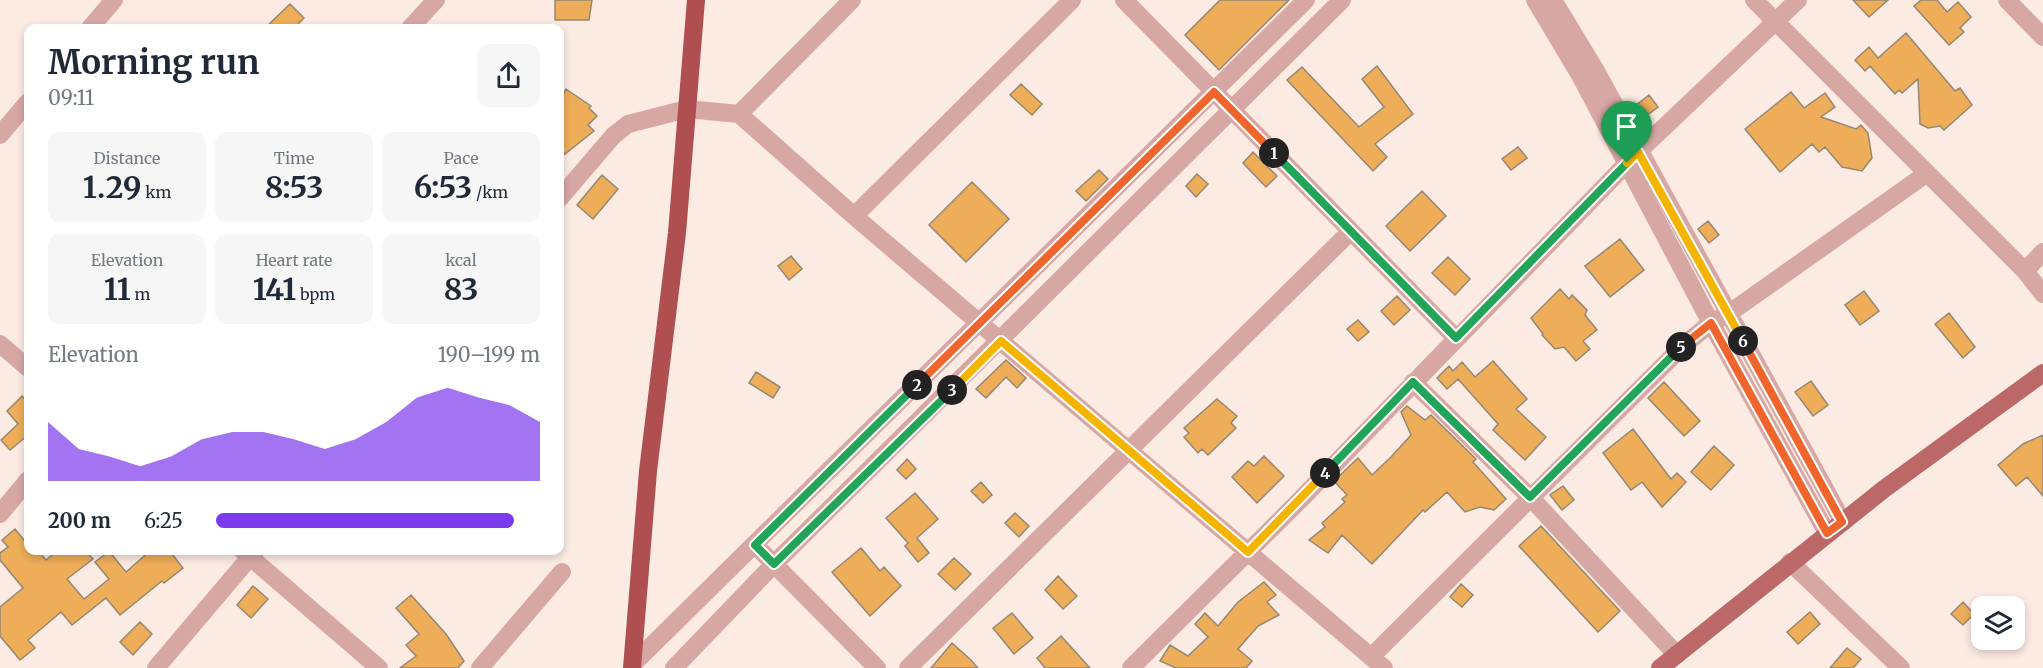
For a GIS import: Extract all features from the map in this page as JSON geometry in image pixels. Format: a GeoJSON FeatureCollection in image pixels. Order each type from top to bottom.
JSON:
{"type":"FeatureCollection","features":[{"type":"Feature","properties":{"kind":"highway"},"geometry":{"type":"LineString","coordinates":[[633,666],[648,471],[677,232],[696,0]]}},
{"type":"Feature","properties":{"kind":"main road"},"geometry":{"type":"LineString","coordinates":[[1660,668],[1827,533],[2043,373]]}},
{"type":"Feature","properties":{"kind":"street"},"geometry":{"type":"LineString","coordinates":[[93,24],[114,0]]}},
{"type":"Feature","properties":{"kind":"street"},"geometry":{"type":"LineString","coordinates":[[414,24],[436,0]]}},
{"type":"Feature","properties":{"kind":"street"},"geometry":{"type":"LineString","coordinates":[[739,114],[852,0]]}},
{"type":"Feature","properties":{"kind":"street"},"geometry":{"type":"LineString","coordinates":[[854,216],[1072,0]]}},
{"type":"Feature","properties":{"kind":"street"},"geometry":{"type":"LineString","coordinates":[[1124,0],[1456,338]]}},
{"type":"Feature","properties":{"kind":"street"},"geometry":{"type":"LineString","coordinates":[[633,666],[1306,0]]}},
{"type":"Feature","properties":{"kind":"street"},"geometry":{"type":"LineString","coordinates":[[674,668],[774,564],[1342,0]]}},
{"type":"Feature","properties":{"kind":"street"},"geometry":{"type":"LineString","coordinates":[[1535,0],[1728,314],[1842,522]]}},
{"type":"Feature","properties":{"kind":"street"},"geometry":{"type":"LineString","coordinates":[[1553,0],[1596,71],[1633,158],[1711,323],[1827,533]]}},
{"type":"Feature","properties":{"kind":"street"},"geometry":{"type":"LineString","coordinates":[[1754,0],[2025,271],[2043,294]]}},
{"type":"Feature","properties":{"kind":"street"},"geometry":{"type":"LineString","coordinates":[[1131,668],[1248,552],[1633,158],[1798,0]]}},
{"type":"Feature","properties":{"kind":"street"},"geometry":{"type":"LineString","coordinates":[[2007,0],[2043,37]]}},
{"type":"Feature","properties":{"kind":"street"},"geometry":{"type":"LineString","coordinates":[[0,135],[24,107]]}},
{"type":"Feature","properties":{"kind":"street"},"geometry":{"type":"LineString","coordinates":[[564,193],[613,136],[628,124],[687,109],[739,114],[854,216],[1378,663],[1530,497],[1666,361],[1711,323],[1728,314],[1926,174]]}},
{"type":"Feature","properties":{"kind":"street"},"geometry":{"type":"LineString","coordinates":[[908,668],[1130,452],[1351,231]]}},
{"type":"Feature","properties":{"kind":"street"},"geometry":{"type":"LineString","coordinates":[[2025,271],[2043,252]]}},
{"type":"Feature","properties":{"kind":"street"},"geometry":{"type":"LineString","coordinates":[[0,344],[24,365]]}},
{"type":"Feature","properties":{"kind":"street"},"geometry":{"type":"LineString","coordinates":[[1413,382],[1530,497],[1677,655]]}},
{"type":"Feature","properties":{"kind":"street"},"geometry":{"type":"LineString","coordinates":[[0,514],[24,485]]}},
{"type":"Feature","properties":{"kind":"street"},"geometry":{"type":"LineString","coordinates":[[755,545],[877,668]]}},
{"type":"Feature","properties":{"kind":"street"},"geometry":{"type":"LineString","coordinates":[[156,668],[248,555]]}},
{"type":"Feature","properties":{"kind":"street"},"geometry":{"type":"LineString","coordinates":[[252,555],[380,668]]}},
{"type":"Feature","properties":{"kind":"street"},"geometry":{"type":"LineString","coordinates":[[1790,562],[1901,668]]}},
{"type":"Feature","properties":{"kind":"street"},"geometry":{"type":"LineString","coordinates":[[480,668],[562,572]]}},
{"type":"Feature","properties":{"kind":"building"},"geometry":{"type":"Polygon","coordinates":[[[555,0],[592,0],[589,20],[555,20],[555,0]]]}},
{"type":"Feature","properties":{"kind":"building"},"geometry":{"type":"Polygon","coordinates":[[[1220,0],[1289,0],[1219,70],[1185,35],[1220,0]]]}},
{"type":"Feature","properties":{"kind":"building"},"geometry":{"type":"Polygon","coordinates":[[[1853,0],[1888,0],[1869,17],[1853,0]]]}},
{"type":"Feature","properties":{"kind":"building"},"geometry":{"type":"Polygon","coordinates":[[[1921,0],[1937,0],[1947,12],[1958,2],[1971,17],[1960,28],[1964,32],[1949,45],[1914,6],[1921,0]]]}},
{"type":"Feature","properties":{"kind":"building"},"geometry":{"type":"Polygon","coordinates":[[[290,4],[304,18],[298,24],[269,24],[290,4]]]}},
{"type":"Feature","properties":{"kind":"building"},"geometry":{"type":"Polygon","coordinates":[[[1906,33],[1955,91],[1960,88],[1972,105],[1944,130],[1940,126],[1928,128],[1920,124],[1918,79],[1902,93],[1899,90],[1895,94],[1870,66],[1865,71],[1855,60],[1869,47],[1878,58],[1906,33]]]}},
{"type":"Feature","properties":{"kind":"building"},"geometry":{"type":"Polygon","coordinates":[[[1377,66],[1413,114],[1375,144],[1387,157],[1373,171],[1287,80],[1302,67],[1359,127],[1384,107],[1362,79],[1377,66]]]}},
{"type":"Feature","properties":{"kind":"building"},"geometry":{"type":"Polygon","coordinates":[[[1021,84],[1042,104],[1032,115],[1010,95],[1021,84]]]}},
{"type":"Feature","properties":{"kind":"building"},"geometry":{"type":"Polygon","coordinates":[[[566,89],[591,106],[589,108],[597,116],[588,125],[594,131],[564,155],[564,92],[566,89]]]}},
{"type":"Feature","properties":{"kind":"building"},"geometry":{"type":"Polygon","coordinates":[[[1791,92],[1804,108],[1825,93],[1835,107],[1821,117],[1856,129],[1861,125],[1868,133],[1872,158],[1862,171],[1842,167],[1825,147],[1819,152],[1812,144],[1780,172],[1745,129],[1791,92]]]}},
{"type":"Feature","properties":{"kind":"building"},"geometry":{"type":"Polygon","coordinates":[[[1649,95],[1658,107],[1638,122],[1630,110],[1649,95]]]}},
{"type":"Feature","properties":{"kind":"building"},"geometry":{"type":"Polygon","coordinates":[[[1518,147],[1527,158],[1511,170],[1502,159],[1518,147]]]}},
{"type":"Feature","properties":{"kind":"building"},"geometry":{"type":"Polygon","coordinates":[[[1253,152],[1277,176],[1266,187],[1243,163],[1253,152]]]}},
{"type":"Feature","properties":{"kind":"building"},"geometry":{"type":"Polygon","coordinates":[[[1099,170],[1108,179],[1086,201],[1076,191],[1099,170]]]}},
{"type":"Feature","properties":{"kind":"building"},"geometry":{"type":"Polygon","coordinates":[[[1197,174],[1208,184],[1196,197],[1186,186],[1197,174]]]}},
{"type":"Feature","properties":{"kind":"building"},"geometry":{"type":"Polygon","coordinates":[[[602,175],[618,189],[593,219],[577,205],[602,175]]]}},
{"type":"Feature","properties":{"kind":"building"},"geometry":{"type":"Polygon","coordinates":[[[972,182],[1009,219],[966,262],[929,225],[972,182]]]}},
{"type":"Feature","properties":{"kind":"building"},"geometry":{"type":"Polygon","coordinates":[[[1422,191],[1446,216],[1410,251],[1386,226],[1422,191]]]}},
{"type":"Feature","properties":{"kind":"building"},"geometry":{"type":"Polygon","coordinates":[[[1708,221],[1719,235],[1709,243],[1698,229],[1708,221]]]}},
{"type":"Feature","properties":{"kind":"building"},"geometry":{"type":"Polygon","coordinates":[[[1620,239],[1644,270],[1610,297],[1585,266],[1620,239]]]}},
{"type":"Feature","properties":{"kind":"building"},"geometry":{"type":"Polygon","coordinates":[[[791,256],[802,269],[789,280],[778,266],[791,256]]]}},
{"type":"Feature","properties":{"kind":"building"},"geometry":{"type":"Polygon","coordinates":[[[1448,257],[1470,279],[1455,295],[1432,273],[1448,257]]]}},
{"type":"Feature","properties":{"kind":"building"},"geometry":{"type":"Polygon","coordinates":[[[1560,289],[1569,299],[1572,295],[1587,310],[1585,315],[1597,330],[1583,341],[1590,349],[1576,361],[1564,347],[1555,349],[1531,318],[1560,289]]]}},
{"type":"Feature","properties":{"kind":"building"},"geometry":{"type":"Polygon","coordinates":[[[1864,291],[1879,311],[1860,325],[1845,305],[1864,291]]]}},
{"type":"Feature","properties":{"kind":"building"},"geometry":{"type":"Polygon","coordinates":[[[1397,296],[1410,310],[1394,325],[1381,311],[1397,296]]]}},
{"type":"Feature","properties":{"kind":"building"},"geometry":{"type":"Polygon","coordinates":[[[1949,313],[1975,347],[1963,358],[1935,324],[1949,313]]]}},
{"type":"Feature","properties":{"kind":"building"},"geometry":{"type":"Polygon","coordinates":[[[1358,320],[1369,332],[1358,341],[1347,329],[1358,320]]]}},
{"type":"Feature","properties":{"kind":"building"},"geometry":{"type":"Polygon","coordinates":[[[1006,360],[1026,378],[1017,388],[1006,377],[986,398],[976,389],[1006,360]]]}},
{"type":"Feature","properties":{"kind":"building"},"geometry":{"type":"Polygon","coordinates":[[[1493,361],[1527,399],[1516,409],[1546,437],[1525,460],[1493,430],[1498,424],[1458,379],[1447,389],[1437,378],[1449,366],[1453,371],[1462,362],[1475,377],[1493,361]]]}},
{"type":"Feature","properties":{"kind":"building"},"geometry":{"type":"Polygon","coordinates":[[[756,372],[780,387],[773,398],[749,383],[756,372]]]}},
{"type":"Feature","properties":{"kind":"building"},"geometry":{"type":"Polygon","coordinates":[[[1811,381],[1828,405],[1813,416],[1795,392],[1811,381]]]}},
{"type":"Feature","properties":{"kind":"building"},"geometry":{"type":"Polygon","coordinates":[[[1664,382],[1700,421],[1684,436],[1648,398],[1664,382]]]}},
{"type":"Feature","properties":{"kind":"building"},"geometry":{"type":"Polygon","coordinates":[[[22,396],[24,398],[24,438],[10,450],[1,440],[18,424],[7,411],[22,396]]]}},
{"type":"Feature","properties":{"kind":"building"},"geometry":{"type":"Polygon","coordinates":[[[1217,399],[1237,416],[1231,423],[1236,428],[1208,455],[1202,449],[1198,453],[1184,437],[1189,433],[1184,428],[1217,399]]]}},
{"type":"Feature","properties":{"kind":"building"},"geometry":{"type":"Polygon","coordinates":[[[1407,406],[1425,420],[1431,415],[1476,459],[1473,462],[1506,499],[1494,510],[1480,507],[1465,512],[1447,492],[1425,512],[1423,510],[1372,564],[1342,535],[1328,553],[1309,540],[1325,527],[1322,523],[1345,502],[1342,499],[1347,495],[1334,481],[1358,458],[1372,475],[1391,457],[1411,435],[1401,412],[1407,406]]]}},
{"type":"Feature","properties":{"kind":"building"},"geometry":{"type":"Polygon","coordinates":[[[1633,429],[1671,479],[1677,473],[1686,482],[1662,507],[1642,482],[1631,490],[1603,453],[1633,429]]]}},
{"type":"Feature","properties":{"kind":"building"},"geometry":{"type":"Polygon","coordinates":[[[2043,435],[2043,496],[2027,477],[2016,486],[1998,465],[2023,444],[2043,435]]]}},
{"type":"Feature","properties":{"kind":"building"},"geometry":{"type":"Polygon","coordinates":[[[1714,446],[1734,465],[1711,490],[1691,472],[1714,446]]]}},
{"type":"Feature","properties":{"kind":"building"},"geometry":{"type":"Polygon","coordinates":[[[1264,456],[1284,476],[1257,503],[1232,477],[1248,461],[1254,466],[1264,456]]]}},
{"type":"Feature","properties":{"kind":"building"},"geometry":{"type":"Polygon","coordinates":[[[907,459],[916,469],[906,479],[897,470],[907,459]]]}},
{"type":"Feature","properties":{"kind":"building"},"geometry":{"type":"Polygon","coordinates":[[[981,482],[992,495],[983,503],[971,491],[981,482]]]}},
{"type":"Feature","properties":{"kind":"building"},"geometry":{"type":"Polygon","coordinates":[[[1563,486],[1574,500],[1562,510],[1550,495],[1563,486]]]}},
{"type":"Feature","properties":{"kind":"building"},"geometry":{"type":"Polygon","coordinates":[[[915,493],[938,519],[917,538],[929,553],[918,562],[905,546],[908,543],[886,518],[915,493]]]}},
{"type":"Feature","properties":{"kind":"building"},"geometry":{"type":"Polygon","coordinates":[[[1015,513],[1029,526],[1019,537],[1005,523],[1015,513]]]}},
{"type":"Feature","properties":{"kind":"building"},"geometry":{"type":"Polygon","coordinates":[[[1541,526],[1620,611],[1598,632],[1519,546],[1541,526]]]}},
{"type":"Feature","properties":{"kind":"building"},"geometry":{"type":"Polygon","coordinates":[[[15,529],[24,540],[24,555],[42,555],[46,560],[52,555],[89,555],[93,559],[67,579],[84,599],[109,579],[95,562],[104,555],[112,555],[126,572],[145,555],[173,555],[183,568],[164,583],[162,581],[120,615],[106,598],[72,625],[61,612],[28,640],[35,648],[20,660],[0,636],[0,607],[23,588],[0,560],[0,553],[8,547],[2,540],[15,529]]]}},
{"type":"Feature","properties":{"kind":"building"},"geometry":{"type":"Polygon","coordinates":[[[861,548],[880,571],[884,567],[901,586],[870,616],[832,572],[861,548]]]}},
{"type":"Feature","properties":{"kind":"building"},"geometry":{"type":"Polygon","coordinates":[[[954,558],[971,574],[955,590],[938,574],[954,558]]]}},
{"type":"Feature","properties":{"kind":"building"},"geometry":{"type":"Polygon","coordinates":[[[1058,576],[1077,596],[1063,609],[1045,590],[1058,576]]]}},
{"type":"Feature","properties":{"kind":"building"},"geometry":{"type":"Polygon","coordinates":[[[1264,582],[1276,595],[1267,602],[1279,615],[1258,626],[1238,649],[1252,661],[1246,668],[1176,668],[1160,661],[1170,645],[1188,656],[1208,637],[1195,624],[1205,613],[1218,626],[1238,602],[1264,582]]]}},
{"type":"Feature","properties":{"kind":"building"},"geometry":{"type":"Polygon","coordinates":[[[1461,584],[1473,595],[1462,607],[1450,597],[1461,584]]]}},
{"type":"Feature","properties":{"kind":"building"},"geometry":{"type":"Polygon","coordinates":[[[253,586],[268,599],[251,618],[237,605],[253,586]]]}},
{"type":"Feature","properties":{"kind":"building"},"geometry":{"type":"Polygon","coordinates":[[[411,595],[446,634],[464,661],[458,668],[400,668],[416,656],[406,645],[419,634],[396,608],[411,595]]]}},
{"type":"Feature","properties":{"kind":"building"},"geometry":{"type":"Polygon","coordinates":[[[1963,602],[1971,611],[1971,617],[1963,625],[1951,614],[1963,602]]]}},
{"type":"Feature","properties":{"kind":"building"},"geometry":{"type":"Polygon","coordinates":[[[1810,612],[1820,624],[1798,644],[1787,632],[1810,612]]]}},
{"type":"Feature","properties":{"kind":"building"},"geometry":{"type":"Polygon","coordinates":[[[1012,613],[1033,638],[1014,654],[993,628],[1012,613]]]}},
{"type":"Feature","properties":{"kind":"building"},"geometry":{"type":"Polygon","coordinates":[[[140,622],[152,634],[133,655],[120,642],[140,622]]]}},
{"type":"Feature","properties":{"kind":"building"},"geometry":{"type":"Polygon","coordinates":[[[1061,636],[1090,668],[1045,668],[1037,658],[1061,636]]]}},
{"type":"Feature","properties":{"kind":"building"},"geometry":{"type":"Polygon","coordinates":[[[952,643],[971,660],[978,668],[931,668],[952,643]]]}},
{"type":"Feature","properties":{"kind":"building"},"geometry":{"type":"Polygon","coordinates":[[[1847,648],[1861,659],[1853,668],[1830,668],[1847,648]]]}},
{"type":"Feature","properties":{"kind":"route"},"geometry":{"type":"LineString","coordinates":[[1214,92],[1456,338],[1627,163],[1638,152],[1842,522],[1827,533],[1711,323],[1666,361],[1530,497],[1413,382],[1248,552],[1001,341],[774,564],[755,545],[1214,92]]}}]}
